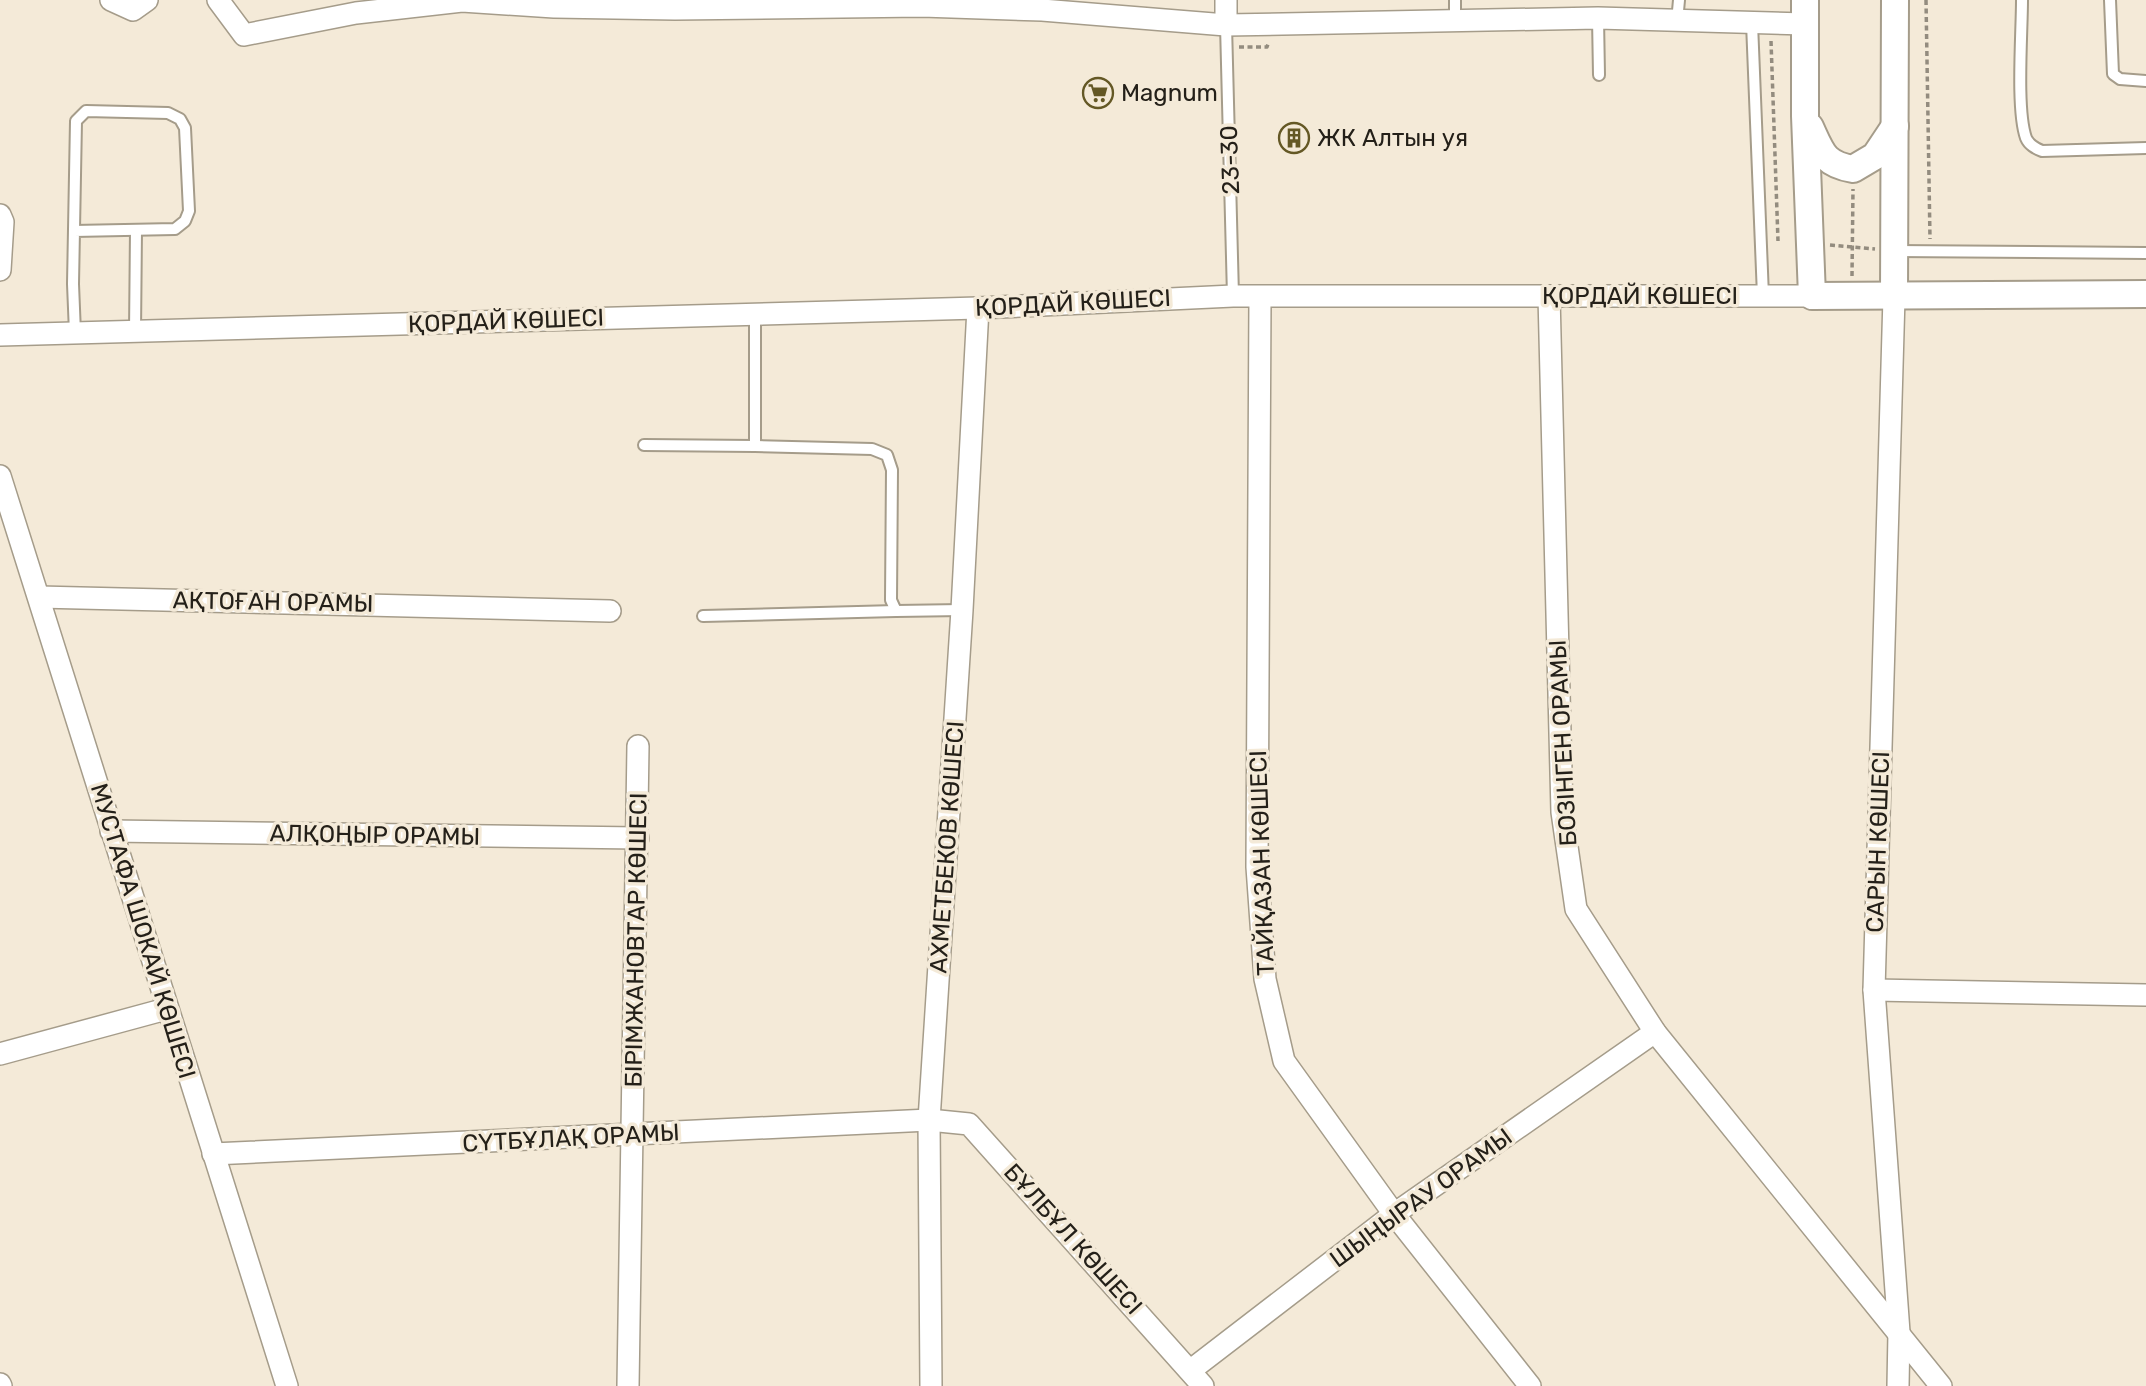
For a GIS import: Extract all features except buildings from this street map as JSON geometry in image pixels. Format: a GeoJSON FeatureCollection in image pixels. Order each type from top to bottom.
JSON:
{"type":"FeatureCollection","features":[{"type":"Feature","properties":{"kind":"street"},"geometry":{"type":"LineString","coordinates":[[111,0],[133,10],[147,0]]}},
{"type":"Feature","properties":{"kind":"street"},"geometry":{"type":"LineString","coordinates":[[218,0],[244,35],[356,13],[462,0],[554,4],[1042,5],[1226,25],[1598,18],[1761,23],[1805,12],[1805,116],[1812,296]]}},
{"type":"Feature","properties":{"kind":"street"},"geometry":{"type":"LineString","coordinates":[[1226,0],[1226,25]]}},
{"type":"Feature","properties":{"kind":"street"},"geometry":{"type":"LineString","coordinates":[[1894,297],[1895,0]]}},
{"type":"Feature","properties":{"kind":"street"},"geometry":{"type":"LineString","coordinates":[[1805,116],[1823,155],[1835,166],[1853,169],[1875,156],[1895,126]]}},
{"type":"Feature","properties":{"kind":"street"},"geometry":{"type":"LineString","coordinates":[[0,215],[3,222],[0,270]]}},
{"type":"Feature","properties":{"kind":"street","name":"ҚОРДАЙ КӨШЕСІ"},"geometry":{"type":"LineString","coordinates":[[0,335],[978,307],[1233,296],[1894,297],[2146,294]]}},
{"type":"Feature","properties":{"kind":"street","name":"БОЗІНГЕН ОРАМЫ"},"geometry":{"type":"LineString","coordinates":[[1549,296],[1562,812],[1576,909],[1655,1032],[1941,1386]]}},
{"type":"Feature","properties":{"kind":"street","name":"САРЫН КӨШЕСІ"},"geometry":{"type":"LineString","coordinates":[[1894,297],[1874,990],[1899,1332],[1898,1386]]}},
{"type":"Feature","properties":{"kind":"street","name":"ТАЙҚАЗАН КӨШЕСІ"},"geometry":{"type":"LineString","coordinates":[[1260,298],[1257,867],[1265,979],[1284,1061],[1394,1214],[1530,1386]]}},
{"type":"Feature","properties":{"kind":"street","name":"АХМЕТБЕКОВ КӨШЕСІ"},"geometry":{"type":"LineString","coordinates":[[931,1386],[929,1120],[962,610],[978,307]]}},
{"type":"Feature","properties":{"kind":"street","name":"МУСТАФА ШОКАЙ КӨШЕСІ"},"geometry":{"type":"LineString","coordinates":[[0,476],[287,1386]]}},
{"type":"Feature","properties":{"kind":"street","name":"АҚТОҒАН ОРАМЫ"},"geometry":{"type":"LineString","coordinates":[[39,597],[610,611]]}},
{"type":"Feature","properties":{"kind":"street","name":"БІРІМЖАНОВТАР КӨШЕСІ"},"geometry":{"type":"LineString","coordinates":[[628,1386],[638,746]]}},
{"type":"Feature","properties":{"kind":"street","name":"АЛҚОҢЫР ОРАМЫ"},"geometry":{"type":"LineString","coordinates":[[111,831],[638,838]]}},
{"type":"Feature","properties":{"kind":"street"},"geometry":{"type":"LineString","coordinates":[[1874,990],[2146,995]]}},
{"type":"Feature","properties":{"kind":"street"},"geometry":{"type":"LineString","coordinates":[[0,1054],[166,1009]]}},
{"type":"Feature","properties":{"kind":"street","name":"ШЫҢЫРАУ ОРАМЫ"},"geometry":{"type":"LineString","coordinates":[[1197,1378],[1394,1214],[1655,1032]]}},
{"type":"Feature","properties":{"kind":"street","name":"CҮТБҰЛАҚ ОРАМЫ"},"geometry":{"type":"LineString","coordinates":[[213,1154],[929,1120]]}},
{"type":"Feature","properties":{"kind":"street","name":"БҰЛБҰЛ КӨШЕСІ"},"geometry":{"type":"LineString","coordinates":[[929,1120],[969,1124],[1197,1378]]}},
{"type":"Feature","properties":{"kind":"lane"},"geometry":{"type":"LineString","coordinates":[[1455,0],[1455,22]]}},
{"type":"Feature","properties":{"kind":"lane"},"geometry":{"type":"LineString","coordinates":[[1677,22],[1679,0]]}},
{"type":"Feature","properties":{"kind":"lane"},"geometry":{"type":"LineString","coordinates":[[2022,0],[2022,119],[2026,139],[2031,146],[2042,151],[2146,148]]}},
{"type":"Feature","properties":{"kind":"lane"},"geometry":{"type":"LineString","coordinates":[[2110,0],[2113,74],[2120,79],[2146,81]]}},
{"type":"Feature","properties":{"kind":"lane"},"geometry":{"type":"LineString","coordinates":[[1598,18],[1599,75]]}},
{"type":"Feature","properties":{"kind":"lane"},"geometry":{"type":"LineString","coordinates":[[1761,23],[1763,296]]}},
{"type":"Feature","properties":{"kind":"lane","name":"23-30"},"geometry":{"type":"LineString","coordinates":[[1226,25],[1233,296]]}},
{"type":"Feature","properties":{"kind":"lane"},"geometry":{"type":"LineString","coordinates":[[74,231],[175,229],[185,221],[189,211],[186,128],[180,119],[168,113],[86,111],[76,121],[74,231],[75,333]]}},
{"type":"Feature","properties":{"kind":"lane"},"geometry":{"type":"LineString","coordinates":[[135,332],[136,230]]}},
{"type":"Feature","properties":{"kind":"lane"},"geometry":{"type":"LineString","coordinates":[[1894,251],[2146,253]]}},
{"type":"Feature","properties":{"kind":"lane"},"geometry":{"type":"LineString","coordinates":[[755,314],[755,446]]}},
{"type":"Feature","properties":{"kind":"lane"},"geometry":{"type":"LineString","coordinates":[[644,445],[872,449],[887,455],[892,470],[891,600],[896,611]]}},
{"type":"Feature","properties":{"kind":"lane"},"geometry":{"type":"LineString","coordinates":[[703,616],[962,610]]}},
{"type":"Feature","properties":{"kind":"path"},"geometry":{"type":"LineString","coordinates":[[1926,0],[1930,252]]}},
{"type":"Feature","properties":{"kind":"path"},"geometry":{"type":"LineString","coordinates":[[1761,23],[1777,242]]}},
{"type":"Feature","properties":{"kind":"path"},"geometry":{"type":"LineString","coordinates":[[1852,297],[1853,169]]}},
{"type":"Feature","properties":{"kind":"place","name":"Magnum"},"geometry":{"type":"Point","coordinates":[1098,93]}},
{"type":"Feature","properties":{"kind":"place","name":"ЖК Алтын уя"},"geometry":{"type":"Point","coordinates":[1294,138]}}]}
